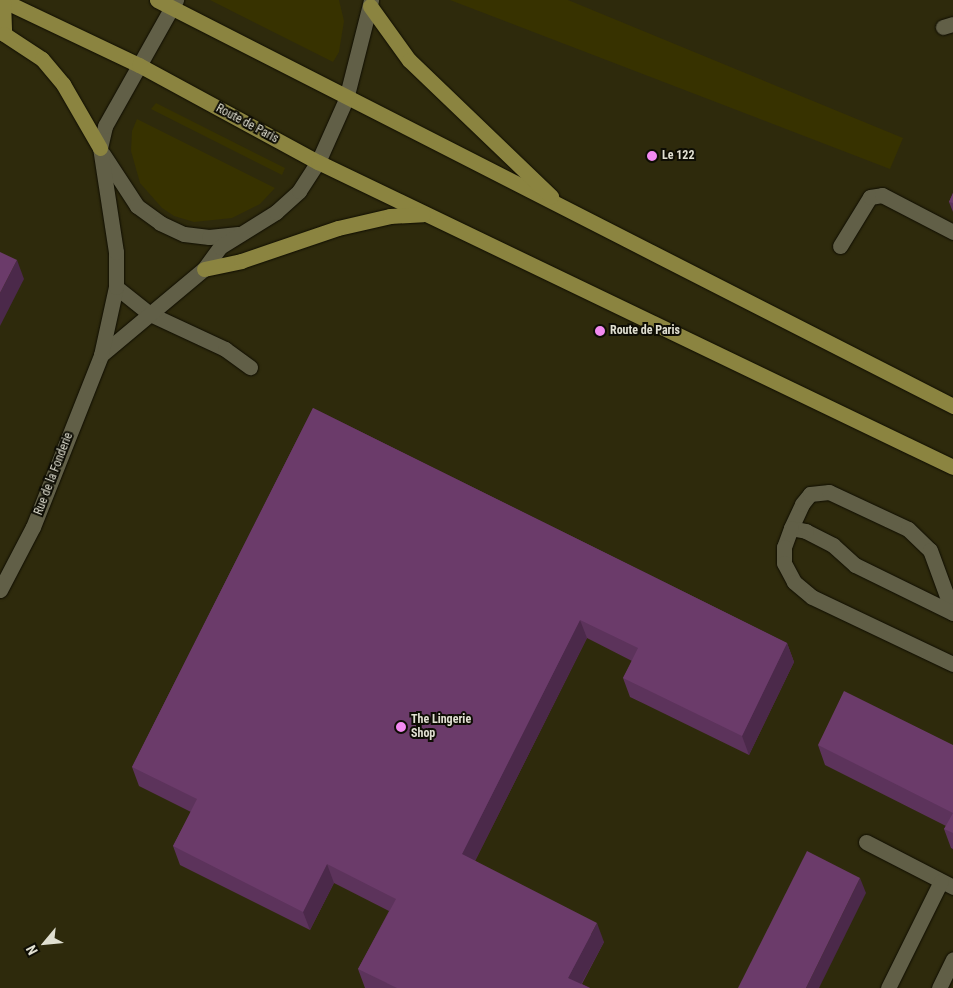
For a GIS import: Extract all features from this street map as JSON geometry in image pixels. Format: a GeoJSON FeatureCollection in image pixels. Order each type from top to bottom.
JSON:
{"type":"FeatureCollection","features":[{"type":"Feature","properties":{"kind":"main road"},"geometry":{"type":"LineString","coordinates":[[2,0],[4,34],[42,59],[63,84],[100,148]]}},
{"type":"Feature","properties":{"kind":"main road","name":"Route de Paris"},"geometry":{"type":"LineString","coordinates":[[2,0],[139,65],[318,162],[953,467]]}},
{"type":"Feature","properties":{"kind":"main road"},"geometry":{"type":"LineString","coordinates":[[157,0],[174,4],[346,99],[561,205],[953,406]]}},
{"type":"Feature","properties":{"kind":"main road"},"geometry":{"type":"LineString","coordinates":[[369,2],[409,60],[561,205]]}},
{"type":"Feature","properties":{"kind":"main road"},"geometry":{"type":"LineString","coordinates":[[204,269],[241,261],[338,228],[390,216],[424,214]]}},
{"type":"Feature","properties":{"kind":"street"},"geometry":{"type":"LineString","coordinates":[[100,354],[204,269],[220,247],[276,212],[299,191],[318,162],[346,99],[369,2]]}},
{"type":"Feature","properties":{"kind":"street"},"geometry":{"type":"LineString","coordinates":[[174,4],[105,126],[100,148],[137,206],[160,223],[184,234],[209,237],[242,234]]}},
{"type":"Feature","properties":{"kind":"street","name":"Rue de la Fonderie"},"geometry":{"type":"LineString","coordinates":[[0,590],[33,527],[100,354],[116,287],[116,252],[100,148]]}},
{"type":"Feature","properties":{"kind":"street"},"geometry":{"type":"LineString","coordinates":[[840,246],[870,197],[882,195],[953,232]]}},
{"type":"Feature","properties":{"kind":"street"},"geometry":{"type":"LineString","coordinates":[[116,287],[150,314],[225,349],[250,367]]}},
{"type":"Feature","properties":{"kind":"street"},"geometry":{"type":"LineString","coordinates":[[953,613],[930,550],[908,529],[829,492],[810,494],[802,504],[784,547],[784,563],[794,582],[812,597],[953,664]]}},
{"type":"Feature","properties":{"kind":"street"},"geometry":{"type":"LineString","coordinates":[[791,528],[806,531],[833,545],[855,564],[953,613]]}},
{"type":"Feature","properties":{"kind":"street"},"geometry":{"type":"LineString","coordinates":[[866,842],[947,884],[888,988]]}},
{"type":"Feature","properties":{"kind":"street"},"geometry":{"type":"LineString","coordinates":[[939,988],[953,959]]}},
{"type":"Feature","properties":{"kind":"shaded area"},"geometry":{"type":"Polygon","coordinates":[[[0,0],[953,0],[953,988],[0,988],[0,0]]]}},
{"type":"Feature","properties":{"kind":"shaded area"},"geometry":{"type":"Polygon","coordinates":[[[210,0],[339,0],[344,21],[339,52],[333,62],[210,0]]]}},
{"type":"Feature","properties":{"kind":"shaded area"},"geometry":{"type":"Polygon","coordinates":[[[450,0],[568,0],[903,138],[890,169],[450,0]]]}},
{"type":"Feature","properties":{"kind":"shaded area"},"geometry":{"type":"Polygon","coordinates":[[[156,103],[285,168],[282,175],[151,109],[156,103]]]}},
{"type":"Feature","properties":{"kind":"shaded area"},"geometry":{"type":"Polygon","coordinates":[[[137,119],[275,188],[260,204],[232,218],[194,222],[174,216],[162,208],[140,183],[131,151],[132,131],[137,119]]]}},
{"type":"Feature","properties":{"kind":"building"},"geometry":{"type":"Polygon","coordinates":[[[953,193],[953,203],[949,202],[953,193]]]}},
{"type":"Feature","properties":{"kind":"building"},"geometry":{"type":"Polygon","coordinates":[[[0,252],[17,260],[0,293],[0,252]]]}},
{"type":"Feature","properties":{"kind":"building"},"geometry":{"type":"Polygon","coordinates":[[[313,408],[787,643],[742,736],[623,678],[638,648],[580,620],[462,854],[597,923],[568,978],[590,988],[397,988],[358,969],[396,899],[327,864],[303,912],[173,846],[197,799],[132,767],[313,408]]]}},
{"type":"Feature","properties":{"kind":"building"},"geometry":{"type":"Polygon","coordinates":[[[844,691],[953,745],[953,813],[818,745],[844,691]]]}},
{"type":"Feature","properties":{"kind":"building"},"geometry":{"type":"Polygon","coordinates":[[[953,813],[953,833],[944,829],[953,813]]]}},
{"type":"Feature","properties":{"kind":"building"},"geometry":{"type":"Polygon","coordinates":[[[807,851],[860,878],[806,988],[738,988],[807,851]]]}},
{"type":"Feature","properties":{"kind":"place","name":"Le 122"},"geometry":{"type":"Point","coordinates":[652,156]}},
{"type":"Feature","properties":{"kind":"place","name":"Route de Paris"},"geometry":{"type":"Point","coordinates":[600,331]}},
{"type":"Feature","properties":{"kind":"place","name":"The Lingerie Shop"},"geometry":{"type":"Point","coordinates":[401,727]}}]}
